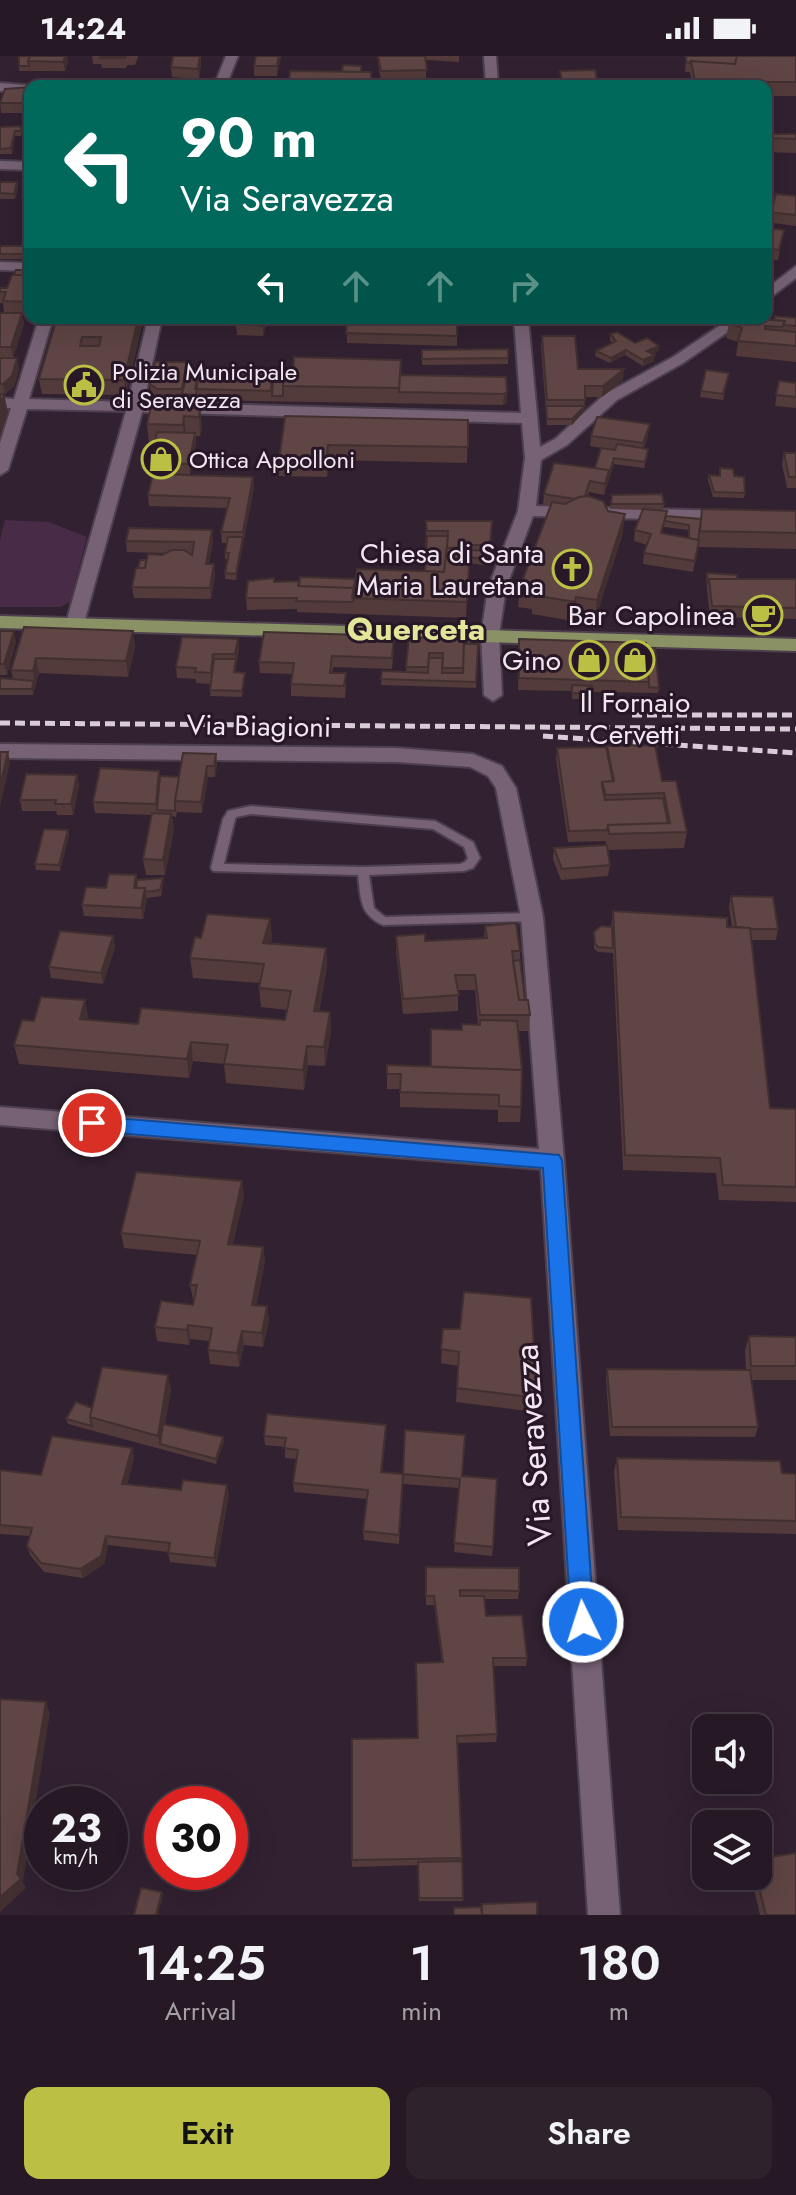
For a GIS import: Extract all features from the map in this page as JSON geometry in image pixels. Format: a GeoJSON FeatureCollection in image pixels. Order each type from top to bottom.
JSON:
{"type":"FeatureCollection","features":[{"type":"Feature","properties":{"kind":"main road"},"geometry":{"type":"LineString","coordinates":[[0,622],[796,645]]}},
{"type":"Feature","properties":{"kind":"street"},"geometry":{"type":"LineString","coordinates":[[222,80],[232,56]]}},
{"type":"Feature","properties":{"kind":"street"},"geometry":{"type":"LineString","coordinates":[[492,58],[492,80]]}},
{"type":"Feature","properties":{"kind":"street"},"geometry":{"type":"LineString","coordinates":[[0,87],[24,87]]}},
{"type":"Feature","properties":{"kind":"street"},"geometry":{"type":"LineString","coordinates":[[0,165],[24,166]]}},
{"type":"Feature","properties":{"kind":"street"},"geometry":{"type":"LineString","coordinates":[[0,266],[24,267]]}},
{"type":"Feature","properties":{"kind":"street"},"geometry":{"type":"LineString","coordinates":[[772,292],[796,270]]}},
{"type":"Feature","properties":{"kind":"street"},"geometry":{"type":"LineString","coordinates":[[0,470],[44,324]]}},
{"type":"Feature","properties":{"kind":"street"},"geometry":{"type":"LineString","coordinates":[[75,623],[135,408],[154,324]]}},
{"type":"Feature","properties":{"kind":"street"},"geometry":{"type":"LineString","coordinates":[[493,695],[490,635],[497,588],[527,511],[533,458],[521,324]]}},
{"type":"Feature","properties":{"kind":"street"},"geometry":{"type":"LineString","coordinates":[[533,458],[561,442],[611,397],[678,360],[732,324]]}},
{"type":"Feature","properties":{"kind":"street"},"geometry":{"type":"LineString","coordinates":[[0,403],[529,418]]}},
{"type":"Feature","properties":{"kind":"street"},"geometry":{"type":"LineString","coordinates":[[527,511],[749,516]]}},
{"type":"Feature","properties":{"kind":"street","name":"Via Biagioni"},"geometry":{"type":"LineString","coordinates":[[0,751],[397,755],[473,761],[495,771],[506,788]]}},
{"type":"Feature","properties":{"kind":"street","name":"Via Seravezza"},"geometry":{"type":"LineString","coordinates":[[506,788],[532,917],[552,1160],[604,1915]]}},
{"type":"Feature","properties":{"kind":"street"},"geometry":{"type":"LineString","coordinates":[[0,1116],[552,1160]]}},
{"type":"Feature","properties":{"kind":"lane"},"geometry":{"type":"LineString","coordinates":[[251,810],[435,825],[469,845],[474,858],[469,865],[460,868],[363,871],[217,868],[229,819],[232,814],[251,810]]}},
{"type":"Feature","properties":{"kind":"lane"},"geometry":{"type":"LineString","coordinates":[[363,871],[369,910],[383,921],[532,917]]}},
{"type":"Feature","properties":{"kind":"shaded area"},"geometry":{"type":"Polygon","coordinates":[[[5,520],[49,522],[87,537],[70,602],[60,607],[0,607],[0,540],[5,520]]]}},
{"type":"Feature","properties":{"kind":"building"},"geometry":{"type":"Polygon","coordinates":[[[19,56],[30,56],[29,66],[19,66],[19,56]]]}},
{"type":"Feature","properties":{"kind":"building"},"geometry":{"type":"Polygon","coordinates":[[[30,56],[65,56],[63,62],[28,61],[30,56]]]}},
{"type":"Feature","properties":{"kind":"building"},"geometry":{"type":"Polygon","coordinates":[[[101,56],[126,56],[100,58],[101,56]]]}},
{"type":"Feature","properties":{"kind":"building"},"geometry":{"type":"Polygon","coordinates":[[[173,56],[200,56],[198,69],[171,67],[173,56]]]}},
{"type":"Feature","properties":{"kind":"building"},"geometry":{"type":"Polygon","coordinates":[[[256,56],[279,56],[277,66],[254,66],[256,56]]]}},
{"type":"Feature","properties":{"kind":"building"},"geometry":{"type":"Polygon","coordinates":[[[378,56],[425,56],[427,70],[381,71],[378,56]]]}},
{"type":"Feature","properties":{"kind":"building"},"geometry":{"type":"Polygon","coordinates":[[[686,56],[737,56],[735,64],[691,63],[686,62],[686,56]]]}},
{"type":"Feature","properties":{"kind":"building"},"geometry":{"type":"Polygon","coordinates":[[[737,56],[796,56],[796,82],[695,80],[691,61],[735,64],[737,56]]]}},
{"type":"Feature","properties":{"kind":"building"},"geometry":{"type":"Polygon","coordinates":[[[343,65],[361,66],[361,72],[342,72],[343,65]]]}},
{"type":"Feature","properties":{"kind":"building"},"geometry":{"type":"Polygon","coordinates":[[[595,70],[597,80],[562,80],[560,71],[595,70]]]}},
{"type":"Feature","properties":{"kind":"building"},"geometry":{"type":"Polygon","coordinates":[[[290,71],[371,72],[375,80],[289,80],[290,71]]]}},
{"type":"Feature","properties":{"kind":"building"},"geometry":{"type":"Polygon","coordinates":[[[24,87],[24,103],[0,103],[5,89],[24,87]]]}},
{"type":"Feature","properties":{"kind":"building"},"geometry":{"type":"Polygon","coordinates":[[[21,126],[21,131],[15,131],[11,148],[0,149],[0,127],[21,126]]]}},
{"type":"Feature","properties":{"kind":"building"},"geometry":{"type":"Polygon","coordinates":[[[772,134],[796,134],[796,139],[772,138],[772,134]]]}},
{"type":"Feature","properties":{"kind":"building"},"geometry":{"type":"Polygon","coordinates":[[[0,182],[17,182],[14,194],[0,193],[0,182]]]}},
{"type":"Feature","properties":{"kind":"building"},"geometry":{"type":"Polygon","coordinates":[[[776,194],[796,196],[796,215],[772,213],[776,194]]]}},
{"type":"Feature","properties":{"kind":"building"},"geometry":{"type":"Polygon","coordinates":[[[772,229],[784,230],[779,250],[772,249],[772,229]]]}},
{"type":"Feature","properties":{"kind":"building"},"geometry":{"type":"Polygon","coordinates":[[[0,246],[24,246],[24,254],[0,254],[0,246]]]}},
{"type":"Feature","properties":{"kind":"building"},"geometry":{"type":"Polygon","coordinates":[[[16,270],[24,270],[24,275],[14,275],[16,270]]]}},
{"type":"Feature","properties":{"kind":"building"},"geometry":{"type":"Polygon","coordinates":[[[12,275],[24,275],[24,302],[3,301],[6,292],[0,292],[0,288],[7,288],[12,275]]]}},
{"type":"Feature","properties":{"kind":"building"},"geometry":{"type":"Polygon","coordinates":[[[0,313],[22,313],[11,347],[0,347],[0,313]]]}},
{"type":"Feature","properties":{"kind":"building"},"geometry":{"type":"Polygon","coordinates":[[[775,316],[796,318],[796,326],[784,325],[785,321],[774,320],[775,316]]]}},
{"type":"Feature","properties":{"kind":"building"},"geometry":{"type":"Polygon","coordinates":[[[785,321],[782,327],[765,326],[765,329],[796,332],[796,346],[738,341],[742,328],[732,324],[785,321]]]}},
{"type":"Feature","properties":{"kind":"building"},"geometry":{"type":"Polygon","coordinates":[[[55,324],[137,324],[124,380],[39,379],[55,324]],[[82,337],[80,346],[99,346],[101,337],[82,337]]]}},
{"type":"Feature","properties":{"kind":"building"},"geometry":{"type":"Polygon","coordinates":[[[347,324],[457,324],[457,336],[346,333],[347,324]]]}},
{"type":"Feature","properties":{"kind":"building"},"geometry":{"type":"Polygon","coordinates":[[[617,332],[635,343],[647,338],[659,346],[647,351],[655,355],[643,360],[626,350],[611,358],[596,351],[616,341],[610,334],[617,332]]]}},
{"type":"Feature","properties":{"kind":"building"},"geometry":{"type":"Polygon","coordinates":[[[542,336],[575,336],[578,369],[624,369],[603,386],[585,386],[585,400],[547,400],[542,336]]]}},
{"type":"Feature","properties":{"kind":"building"},"geometry":{"type":"Polygon","coordinates":[[[508,349],[508,358],[422,359],[422,350],[508,349]]]}},
{"type":"Feature","properties":{"kind":"building"},"geometry":{"type":"Polygon","coordinates":[[[294,357],[401,360],[399,388],[283,386],[284,372],[293,372],[294,357]]]}},
{"type":"Feature","properties":{"kind":"building"},"geometry":{"type":"Polygon","coordinates":[[[0,358],[17,358],[12,376],[3,384],[0,384],[0,358]]]}},
{"type":"Feature","properties":{"kind":"building"},"geometry":{"type":"Polygon","coordinates":[[[155,362],[187,362],[182,389],[157,389],[150,384],[155,362]]]}},
{"type":"Feature","properties":{"kind":"building"},"geometry":{"type":"Polygon","coordinates":[[[706,370],[729,373],[723,394],[701,391],[706,370]]]}},
{"type":"Feature","properties":{"kind":"building"},"geometry":{"type":"Polygon","coordinates":[[[198,373],[272,373],[271,391],[195,389],[198,373]]]}},
{"type":"Feature","properties":{"kind":"building"},"geometry":{"type":"Polygon","coordinates":[[[400,375],[506,377],[507,392],[399,392],[400,375]]]}},
{"type":"Feature","properties":{"kind":"building"},"geometry":{"type":"Polygon","coordinates":[[[186,378],[198,378],[196,395],[182,394],[186,378]]]}},
{"type":"Feature","properties":{"kind":"building"},"geometry":{"type":"Polygon","coordinates":[[[779,381],[796,383],[796,397],[776,395],[779,381]]]}},
{"type":"Feature","properties":{"kind":"building"},"geometry":{"type":"Polygon","coordinates":[[[273,382],[283,382],[283,396],[272,396],[273,382]]]}},
{"type":"Feature","properties":{"kind":"building"},"geometry":{"type":"Polygon","coordinates":[[[153,398],[190,399],[188,408],[200,408],[199,417],[184,416],[183,425],[147,424],[153,398]]]}},
{"type":"Feature","properties":{"kind":"building"},"geometry":{"type":"Polygon","coordinates":[[[546,406],[585,406],[572,419],[547,419],[546,406]]]}},
{"type":"Feature","properties":{"kind":"building"},"geometry":{"type":"Polygon","coordinates":[[[285,416],[468,420],[468,447],[328,445],[326,462],[279,461],[285,416]]]}},
{"type":"Feature","properties":{"kind":"building"},"geometry":{"type":"Polygon","coordinates":[[[597,417],[650,424],[643,443],[591,436],[597,417]]]}},
{"type":"Feature","properties":{"kind":"building"},"geometry":{"type":"Polygon","coordinates":[[[157,432],[195,433],[189,464],[150,463],[157,432]]]}},
{"type":"Feature","properties":{"kind":"building"},"geometry":{"type":"Polygon","coordinates":[[[617,444],[648,449],[645,462],[614,458],[609,475],[609,470],[595,468],[601,448],[615,450],[617,444]]]}},
{"type":"Feature","properties":{"kind":"building"},"geometry":{"type":"Polygon","coordinates":[[[784,453],[796,453],[796,477],[789,477],[784,453]]]}},
{"type":"Feature","properties":{"kind":"building"},"geometry":{"type":"Polygon","coordinates":[[[554,463],[609,470],[605,484],[590,481],[585,496],[575,499],[544,494],[554,463]]]}},
{"type":"Feature","properties":{"kind":"building"},"geometry":{"type":"Polygon","coordinates":[[[720,468],[733,469],[734,476],[744,477],[745,493],[714,492],[709,475],[720,476],[720,468]]]}},
{"type":"Feature","properties":{"kind":"building"},"geometry":{"type":"Polygon","coordinates":[[[153,474],[253,477],[243,532],[221,532],[230,498],[148,495],[153,474]]]}},
{"type":"Feature","properties":{"kind":"building"},"geometry":{"type":"Polygon","coordinates":[[[662,494],[664,504],[611,504],[612,495],[662,494]]]}},
{"type":"Feature","properties":{"kind":"building","name":"Chiesa di Santa Maria Lauretana"},"geometry":{"type":"Polygon","coordinates":[[[588,496],[603,501],[608,511],[625,514],[597,600],[576,597],[575,602],[533,595],[535,590],[520,587],[552,502],[565,504],[588,496]]]}},
{"type":"Feature","properties":{"kind":"building"},"geometry":{"type":"Polygon","coordinates":[[[643,509],[667,511],[661,533],[699,540],[695,561],[644,553],[651,534],[635,530],[643,509]]]}},
{"type":"Feature","properties":{"kind":"building"},"geometry":{"type":"Polygon","coordinates":[[[702,509],[796,511],[796,533],[700,531],[702,509]]]}},
{"type":"Feature","properties":{"kind":"building"},"geometry":{"type":"Polygon","coordinates":[[[666,516],[701,519],[698,540],[689,538],[689,525],[665,521],[666,516]]]}},
{"type":"Feature","properties":{"kind":"building"},"geometry":{"type":"Polygon","coordinates":[[[426,521],[492,521],[490,545],[447,548],[448,531],[427,531],[426,521]]]}},
{"type":"Feature","properties":{"kind":"building"},"geometry":{"type":"Polygon","coordinates":[[[129,528],[212,530],[206,564],[214,564],[210,588],[132,587],[136,568],[145,568],[148,554],[162,555],[172,550],[184,550],[192,555],[194,542],[126,541],[129,528]]]}},
{"type":"Feature","properties":{"kind":"building"},"geometry":{"type":"Polygon","coordinates":[[[427,536],[448,536],[444,572],[425,571],[427,536]]]}},
{"type":"Feature","properties":{"kind":"building"},"geometry":{"type":"Polygon","coordinates":[[[228,537],[243,537],[236,574],[225,573],[228,537]]]}},
{"type":"Feature","properties":{"kind":"building"},"geometry":{"type":"Polygon","coordinates":[[[470,547],[467,602],[352,598],[357,569],[444,572],[447,548],[470,547]]]}},
{"type":"Feature","properties":{"kind":"building"},"geometry":{"type":"Polygon","coordinates":[[[470,550],[490,551],[489,560],[469,557],[470,550]]]}},
{"type":"Feature","properties":{"kind":"building"},"geometry":{"type":"Polygon","coordinates":[[[140,560],[146,560],[145,568],[138,568],[140,560]]]}},
{"type":"Feature","properties":{"kind":"building"},"geometry":{"type":"Polygon","coordinates":[[[707,573],[737,575],[737,579],[709,579],[708,584],[707,573]]]}},
{"type":"Feature","properties":{"kind":"building"},"geometry":{"type":"Polygon","coordinates":[[[300,577],[355,579],[354,588],[299,586],[300,577]]]}},
{"type":"Feature","properties":{"kind":"building"},"geometry":{"type":"Polygon","coordinates":[[[274,578],[274,582],[299,581],[298,586],[354,588],[353,602],[246,598],[248,581],[274,578]]]}},
{"type":"Feature","properties":{"kind":"building"},"geometry":{"type":"Polygon","coordinates":[[[709,579],[796,579],[796,608],[712,606],[709,579]]]}},
{"type":"Feature","properties":{"kind":"building"},"geometry":{"type":"Polygon","coordinates":[[[24,627],[133,631],[126,661],[36,658],[33,671],[11,670],[24,627]]]}},
{"type":"Feature","properties":{"kind":"building"},"geometry":{"type":"Polygon","coordinates":[[[0,631],[14,631],[4,664],[0,664],[0,631]]]}},
{"type":"Feature","properties":{"kind":"building"},"geometry":{"type":"Polygon","coordinates":[[[264,632],[394,636],[392,658],[332,656],[330,673],[346,673],[344,686],[291,684],[294,663],[259,662],[264,632]]]}},
{"type":"Feature","properties":{"kind":"building"},"geometry":{"type":"Polygon","coordinates":[[[182,637],[238,639],[235,654],[213,654],[211,673],[176,667],[182,637]]]}},
{"type":"Feature","properties":{"kind":"building"},"geometry":{"type":"Polygon","coordinates":[[[409,637],[464,639],[463,668],[442,668],[443,653],[429,653],[428,667],[406,667],[409,637]]]}},
{"type":"Feature","properties":{"kind":"building"},"geometry":{"type":"Polygon","coordinates":[[[519,639],[646,643],[649,682],[519,678],[519,639]]]}},
{"type":"Feature","properties":{"kind":"building"},"geometry":{"type":"Polygon","coordinates":[[[464,644],[478,644],[476,682],[381,679],[382,671],[428,673],[429,658],[443,658],[442,673],[463,673],[464,644]]]}},
{"type":"Feature","properties":{"kind":"building"},"geometry":{"type":"Polygon","coordinates":[[[646,648],[655,648],[659,688],[649,687],[646,648]]]}},
{"type":"Feature","properties":{"kind":"building"},"geometry":{"type":"Polygon","coordinates":[[[214,659],[236,659],[234,672],[245,673],[242,691],[210,690],[214,659]]]}},
{"type":"Feature","properties":{"kind":"building"},"geometry":{"type":"Polygon","coordinates":[[[0,678],[34,681],[32,689],[0,689],[0,678]]]}},
{"type":"Feature","properties":{"kind":"building"},"geometry":{"type":"Polygon","coordinates":[[[572,685],[592,686],[592,694],[572,693],[572,685]]]}},
{"type":"Feature","properties":{"kind":"building"},"geometry":{"type":"Polygon","coordinates":[[[655,745],[662,781],[676,781],[687,832],[609,834],[608,825],[670,823],[664,793],[606,795],[602,782],[614,781],[607,746],[655,745]]]}},
{"type":"Feature","properties":{"kind":"building"},"geometry":{"type":"Polygon","coordinates":[[[606,747],[613,781],[602,782],[605,800],[663,798],[668,823],[608,825],[607,830],[569,831],[557,748],[606,747]]]}},
{"type":"Feature","properties":{"kind":"building"},"geometry":{"type":"Polygon","coordinates":[[[0,752],[8,752],[0,786],[0,752]]]}},
{"type":"Feature","properties":{"kind":"building"},"geometry":{"type":"Polygon","coordinates":[[[183,753],[216,754],[214,766],[207,766],[201,802],[175,801],[183,753]]]}},
{"type":"Feature","properties":{"kind":"building"},"geometry":{"type":"Polygon","coordinates":[[[100,768],[159,771],[156,804],[93,802],[100,768]]]}},
{"type":"Feature","properties":{"kind":"building"},"geometry":{"type":"Polygon","coordinates":[[[26,774],[77,775],[71,804],[55,804],[56,800],[20,800],[26,774]]]}},
{"type":"Feature","properties":{"kind":"building"},"geometry":{"type":"Polygon","coordinates":[[[160,776],[179,777],[175,811],[157,810],[160,776]]]}},
{"type":"Feature","properties":{"kind":"building"},"geometry":{"type":"Polygon","coordinates":[[[152,813],[171,814],[163,860],[143,859],[152,813]]]}},
{"type":"Feature","properties":{"kind":"building"},"geometry":{"type":"Polygon","coordinates":[[[44,829],[68,830],[59,865],[35,864],[44,829]]]}},
{"type":"Feature","properties":{"kind":"building"},"geometry":{"type":"Polygon","coordinates":[[[607,845],[610,865],[562,869],[554,848],[607,845]]]}},
{"type":"Feature","properties":{"kind":"building"},"geometry":{"type":"Polygon","coordinates":[[[109,874],[136,875],[134,888],[145,888],[141,908],[82,905],[86,887],[106,888],[109,874]]]}},
{"type":"Feature","properties":{"kind":"building"},"geometry":{"type":"Polygon","coordinates":[[[163,878],[160,890],[146,892],[145,888],[136,888],[137,880],[163,878]]]}},
{"type":"Feature","properties":{"kind":"building"},"geometry":{"type":"Polygon","coordinates":[[[731,896],[773,897],[778,929],[736,927],[731,896]]]}},
{"type":"Feature","properties":{"kind":"building"},"geometry":{"type":"Polygon","coordinates":[[[613,911],[727,918],[727,927],[750,928],[770,1108],[796,1109],[796,1187],[723,1185],[720,1158],[625,1155],[613,911]]]}},
{"type":"Feature","properties":{"kind":"building"},"geometry":{"type":"Polygon","coordinates":[[[207,914],[270,919],[263,943],[326,948],[314,1011],[330,1012],[324,1047],[307,1046],[303,1070],[224,1064],[228,1045],[191,1042],[187,1059],[14,1045],[22,1020],[34,1021],[41,997],[85,1000],[80,1019],[138,1024],[141,1008],[285,1020],[291,991],[259,988],[264,964],[190,958],[195,937],[201,938],[207,914]]]}},
{"type":"Feature","properties":{"kind":"building"},"geometry":{"type":"Polygon","coordinates":[[[516,923],[520,951],[512,951],[519,1000],[528,1000],[530,1015],[480,1015],[475,975],[455,975],[459,995],[403,999],[396,936],[425,934],[425,941],[487,938],[485,926],[516,923]]]}},
{"type":"Feature","properties":{"kind":"building"},"geometry":{"type":"Polygon","coordinates":[[[601,926],[612,927],[613,948],[595,944],[594,932],[601,926]]]}},
{"type":"Feature","properties":{"kind":"building"},"geometry":{"type":"Polygon","coordinates":[[[60,931],[113,936],[101,973],[49,967],[60,931]]]}},
{"type":"Feature","properties":{"kind":"building"},"geometry":{"type":"Polygon","coordinates":[[[520,960],[525,1000],[519,1000],[513,961],[520,960]]]}},
{"type":"Feature","properties":{"kind":"building"},"geometry":{"type":"Polygon","coordinates":[[[480,1020],[517,1021],[522,1070],[431,1067],[431,1029],[462,1030],[462,1024],[480,1025],[480,1020]]]}},
{"type":"Feature","properties":{"kind":"building"},"geometry":{"type":"Polygon","coordinates":[[[387,1065],[522,1070],[521,1107],[499,1106],[499,1095],[400,1092],[401,1074],[387,1074],[387,1065]]]}},
{"type":"Feature","properties":{"kind":"building"},"geometry":{"type":"Polygon","coordinates":[[[136,1172],[242,1181],[228,1244],[263,1247],[252,1305],[267,1306],[262,1333],[242,1331],[237,1353],[208,1350],[212,1328],[188,1325],[187,1330],[155,1327],[161,1301],[193,1305],[197,1285],[190,1285],[200,1241],[121,1233],[136,1172]]]}},
{"type":"Feature","properties":{"kind":"building"},"geometry":{"type":"Polygon","coordinates":[[[464,1292],[531,1298],[537,1398],[457,1388],[459,1352],[441,1349],[443,1329],[460,1329],[464,1292]]]}},
{"type":"Feature","properties":{"kind":"building"},"geometry":{"type":"Polygon","coordinates":[[[749,1336],[796,1337],[796,1366],[751,1366],[749,1336]]]}},
{"type":"Feature","properties":{"kind":"building"},"geometry":{"type":"Polygon","coordinates":[[[102,1367],[168,1375],[158,1436],[90,1417],[102,1367]]]}},
{"type":"Feature","properties":{"kind":"building"},"geometry":{"type":"Polygon","coordinates":[[[607,1369],[750,1370],[758,1427],[612,1427],[607,1369]]]}},
{"type":"Feature","properties":{"kind":"building"},"geometry":{"type":"Polygon","coordinates":[[[76,1402],[92,1408],[92,1426],[66,1419],[76,1402]]]}},
{"type":"Feature","properties":{"kind":"building"},"geometry":{"type":"Polygon","coordinates":[[[267,1414],[386,1425],[381,1472],[403,1474],[399,1535],[363,1531],[368,1490],[293,1483],[298,1450],[284,1448],[286,1438],[264,1436],[267,1414]]]}},
{"type":"Feature","properties":{"kind":"building"},"geometry":{"type":"Polygon","coordinates":[[[163,1424],[223,1437],[216,1459],[160,1444],[163,1424]]]}},
{"type":"Feature","properties":{"kind":"building"},"geometry":{"type":"Polygon","coordinates":[[[405,1430],[465,1435],[462,1476],[497,1479],[493,1547],[454,1543],[460,1479],[403,1474],[405,1430]]]}},
{"type":"Feature","properties":{"kind":"building"},"geometry":{"type":"Polygon","coordinates":[[[52,1436],[132,1448],[122,1484],[181,1490],[183,1480],[227,1485],[214,1558],[168,1553],[170,1543],[106,1536],[101,1556],[80,1569],[41,1563],[27,1546],[32,1528],[0,1525],[0,1470],[41,1475],[52,1436]]]}},
{"type":"Feature","properties":{"kind":"building"},"geometry":{"type":"Polygon","coordinates":[[[617,1458],[780,1461],[782,1473],[796,1474],[796,1521],[621,1517],[617,1458]]]}},
{"type":"Feature","properties":{"kind":"building"},"geometry":{"type":"Polygon","coordinates":[[[426,1567],[519,1568],[519,1591],[460,1590],[460,1596],[484,1596],[486,1616],[522,1615],[527,1658],[493,1658],[497,1734],[457,1736],[462,1858],[352,1860],[352,1739],[418,1738],[416,1663],[443,1662],[434,1596],[426,1596],[426,1567]]]}},
{"type":"Feature","properties":{"kind":"building"},"geometry":{"type":"Polygon","coordinates":[[[0,1699],[46,1702],[32,1786],[24,1786],[24,1832],[17,1874],[21,1879],[0,1897],[0,1699]]]}},
{"type":"Feature","properties":{"kind":"building"},"geometry":{"type":"Polygon","coordinates":[[[796,1853],[796,1915],[766,1915],[760,1890],[772,1890],[772,1857],[796,1853]]]}},
{"type":"Feature","properties":{"kind":"building"},"geometry":{"type":"Polygon","coordinates":[[[462,1861],[463,1898],[419,1898],[418,1862],[462,1861]]]}},
{"type":"Feature","properties":{"kind":"building"},"geometry":{"type":"Polygon","coordinates":[[[141,1888],[162,1892],[156,1915],[134,1915],[141,1888]]]}},
{"type":"Feature","properties":{"kind":"building"},"geometry":{"type":"Polygon","coordinates":[[[537,1902],[537,1915],[482,1915],[482,1904],[537,1902]]]}},
{"type":"Feature","properties":{"kind":"building"},"geometry":{"type":"Polygon","coordinates":[[[481,1907],[482,1915],[454,1915],[454,1908],[481,1907]]]}},
{"type":"Feature","properties":{"kind":"railway"},"geometry":{"type":"LineString","coordinates":[[632,715],[796,715]]}},
{"type":"Feature","properties":{"kind":"railway"},"geometry":{"type":"LineString","coordinates":[[0,723],[796,729]]}},
{"type":"Feature","properties":{"kind":"railway"},"geometry":{"type":"LineString","coordinates":[[543,736],[796,753]]}},
{"type":"Feature","properties":{"kind":"place","name":"Polizia Municipale di Seravezza"},"geometry":{"type":"Point","coordinates":[84,385]}},
{"type":"Feature","properties":{"kind":"place","name":"Ottica Appolloni"},"geometry":{"type":"Point","coordinates":[161,459]}},
{"type":"Feature","properties":{"kind":"place","name":"Chiesa di Santa Maria Lauretana"},"geometry":{"type":"Point","coordinates":[572,569]}},
{"type":"Feature","properties":{"kind":"place","name":"Bar Capolinea"},"geometry":{"type":"Point","coordinates":[763,615]}},
{"type":"Feature","properties":{"kind":"place","name":"Gino"},"geometry":{"type":"Point","coordinates":[589,660]}},
{"type":"Feature","properties":{"kind":"place","name":"Il Fornaio Cervetti"},"geometry":{"type":"Point","coordinates":[635,660]}},
{"type":"Feature","properties":{"kind":"district","name":"Querceta"},"geometry":{"type":"Point","coordinates":[416,629]}},
{"type":"Feature","properties":{"kind":"route"},"geometry":{"type":"LineString","coordinates":[[92,1123],[552,1160],[583,1622]]}}]}
